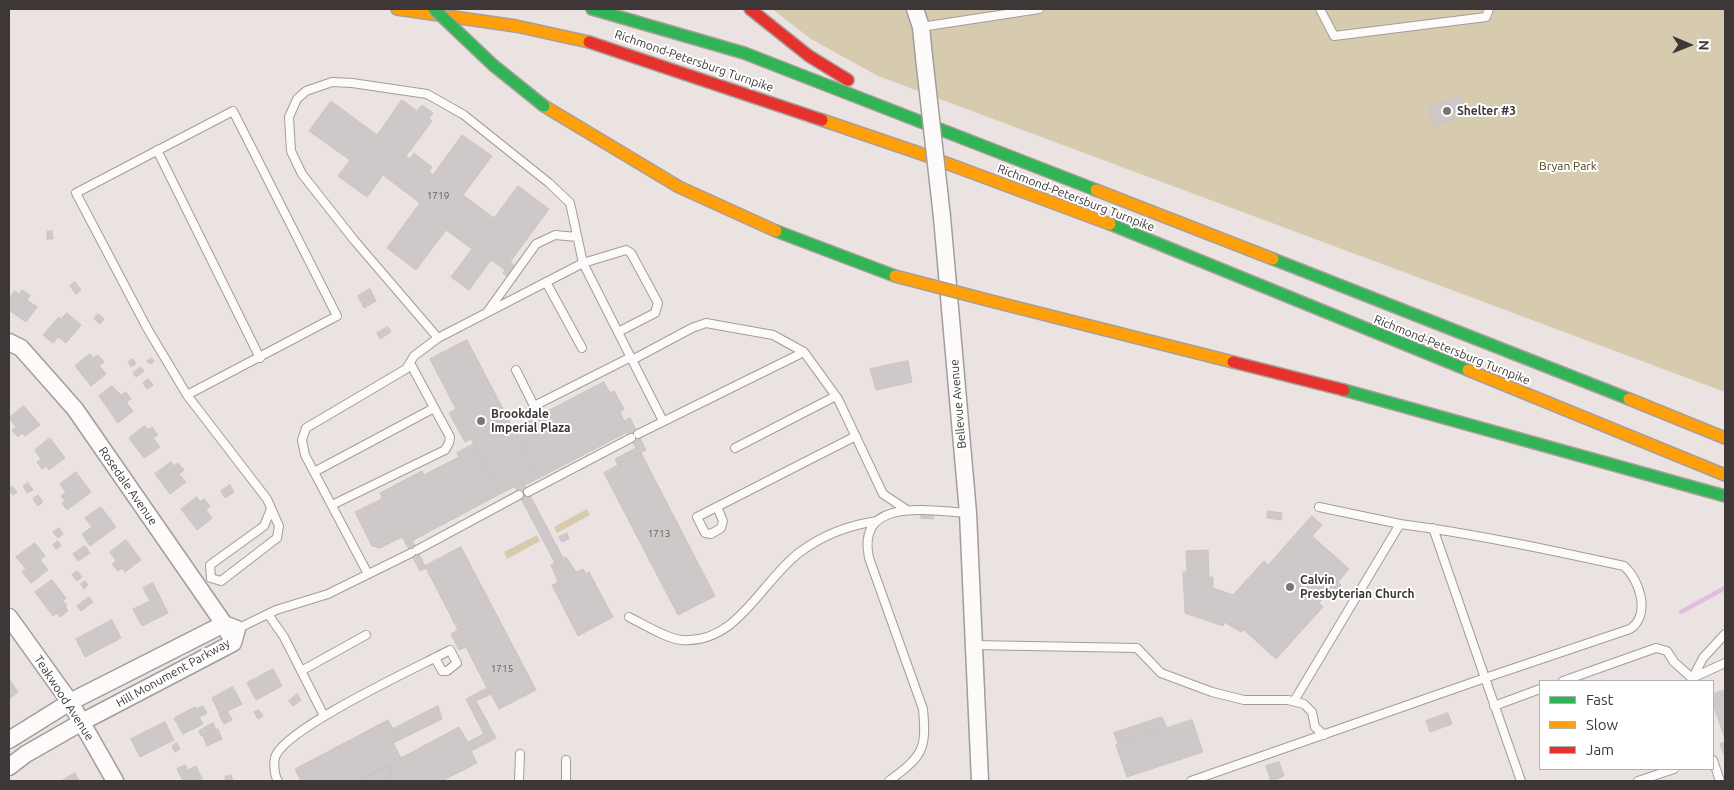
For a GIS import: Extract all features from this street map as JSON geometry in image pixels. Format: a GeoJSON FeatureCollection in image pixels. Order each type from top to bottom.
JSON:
{"type":"FeatureCollection","features":[{"type":"Feature","properties":{"kind":"highway","name":"Richmond-Petersburg Turnpike"},"geometry":{"type":"LineString","coordinates":[[397,9],[516,26],[599,44],[919,153],[1103,221],[1725,475]]}},
{"type":"Feature","properties":{"kind":"highway"},"geometry":{"type":"LineString","coordinates":[[434,9],[493,65],[544,106],[679,187],[787,236],[895,276],[1415,408],[1725,496]]}},
{"type":"Feature","properties":{"kind":"highway","name":"Richmond-Petersburg Turnpike"},"geometry":{"type":"LineString","coordinates":[[592,9],[744,53],[1553,368],[1725,438]]}},
{"type":"Feature","properties":{"kind":"highway"},"geometry":{"type":"LineString","coordinates":[[750,9],[809,56],[902,114]]}},
{"type":"Feature","properties":{"kind":"street","name":"Bellevue Avenue"},"geometry":{"type":"LineString","coordinates":[[915,9],[921,27],[942,217],[968,513],[980,781]]}},
{"type":"Feature","properties":{"kind":"street","name":"Rosedale Avenue"},"geometry":{"type":"LineString","coordinates":[[9,342],[21,348],[75,409],[205,583],[231,632]]}},
{"type":"Feature","properties":{"kind":"street","name":"Teakwood Avenue"},"geometry":{"type":"LineString","coordinates":[[9,617],[70,702],[115,781]]}},
{"type":"Feature","properties":{"kind":"street","name":"Hill Monument Parkway"},"geometry":{"type":"LineString","coordinates":[[9,740],[70,702],[231,632]]}},
{"type":"Feature","properties":{"kind":"street","name":"Hill Monument Parkway"},"geometry":{"type":"LineString","coordinates":[[9,767],[26,754],[231,632]]}},
{"type":"Feature","properties":{"kind":"lane"},"geometry":{"type":"LineString","coordinates":[[921,27],[1040,9]]}},
{"type":"Feature","properties":{"kind":"lane"},"geometry":{"type":"LineString","coordinates":[[1320,9],[1334,36],[1486,17],[1489,9]]}},
{"type":"Feature","properties":{"kind":"lane"},"geometry":{"type":"LineString","coordinates":[[438,338],[354,240],[302,174],[291,151],[289,117],[297,99],[306,91],[332,82],[352,83],[427,94],[464,115],[549,183],[570,203],[583,263],[663,421]]}},
{"type":"Feature","properties":{"kind":"lane"},"geometry":{"type":"LineString","coordinates":[[187,395],[337,316],[233,111],[76,193],[147,328],[187,395],[267,499],[272,509],[279,526],[277,538],[221,581],[205,583],[210,565],[264,526],[272,509]]}},
{"type":"Feature","properties":{"kind":"lane"},"geometry":{"type":"LineString","coordinates":[[157,150],[260,358]]}},
{"type":"Feature","properties":{"kind":"lane"},"geometry":{"type":"LineString","coordinates":[[486,313],[536,244],[555,235],[577,237]]}},
{"type":"Feature","properties":{"kind":"lane"},"geometry":{"type":"LineString","coordinates":[[368,574],[305,455],[302,440],[306,428],[406,369],[414,356],[438,338],[583,263],[621,251],[631,253],[658,303],[655,313],[618,332]]}},
{"type":"Feature","properties":{"kind":"lane"},"geometry":{"type":"LineString","coordinates":[[546,282],[582,348]]}},
{"type":"Feature","properties":{"kind":"lane"},"geometry":{"type":"LineString","coordinates":[[516,370],[534,406],[692,328],[706,323],[773,336],[804,352],[836,396],[883,494],[907,510]]}},
{"type":"Feature","properties":{"kind":"lane"},"geometry":{"type":"LineString","coordinates":[[528,492],[663,421],[804,352]]}},
{"type":"Feature","properties":{"kind":"lane"},"geometry":{"type":"LineString","coordinates":[[332,505],[445,450],[449,443],[450,437],[410,363]]}},
{"type":"Feature","properties":{"kind":"lane"},"geometry":{"type":"LineString","coordinates":[[735,448],[836,396]]}},
{"type":"Feature","properties":{"kind":"lane"},"geometry":{"type":"LineString","coordinates":[[314,472],[434,408]]}},
{"type":"Feature","properties":{"kind":"lane"},"geometry":{"type":"LineString","coordinates":[[716,507],[856,436]]}},
{"type":"Feature","properties":{"kind":"lane"},"geometry":{"type":"LineString","coordinates":[[231,632],[268,614],[328,594],[414,552],[519,496]]}},
{"type":"Feature","properties":{"kind":"lane"},"geometry":{"type":"LineString","coordinates":[[1191,781],[1630,629],[1637,624],[1643,609],[1633,574],[1624,566],[1475,534],[1400,524],[1319,507]]}},
{"type":"Feature","properties":{"kind":"lane"},"geometry":{"type":"LineString","coordinates":[[889,781],[905,769],[923,751],[925,729],[923,709],[869,558],[866,542],[877,521],[882,516],[907,510],[968,513]]}},
{"type":"Feature","properties":{"kind":"lane"},"geometry":{"type":"LineString","coordinates":[[629,618],[679,640],[703,639],[730,626],[799,553],[824,537],[848,527],[877,521]]}},
{"type":"Feature","properties":{"kind":"lane"},"geometry":{"type":"LineString","coordinates":[[1294,701],[1400,524]]}},
{"type":"Feature","properties":{"kind":"lane"},"geometry":{"type":"LineString","coordinates":[[1433,528],[1521,781]]}},
{"type":"Feature","properties":{"kind":"lane"},"geometry":{"type":"LineString","coordinates":[[268,614],[284,637],[324,716]]}},
{"type":"Feature","properties":{"kind":"lane"},"geometry":{"type":"LineString","coordinates":[[1691,679],[1703,658],[1725,634]]}},
{"type":"Feature","properties":{"kind":"lane"},"geometry":{"type":"LineString","coordinates":[[301,671],[366,635]]}},
{"type":"Feature","properties":{"kind":"lane"},"geometry":{"type":"LineString","coordinates":[[973,645],[1138,648],[1162,673],[1212,692],[1244,700],[1294,701],[1304,704],[1312,712],[1315,727],[1324,735]]}},
{"type":"Feature","properties":{"kind":"lane"},"geometry":{"type":"LineString","coordinates":[[1566,680],[1656,648],[1667,651],[1674,662],[1691,679]]}},
{"type":"Feature","properties":{"kind":"lane"},"geometry":{"type":"LineString","coordinates":[[278,781],[275,776],[276,756],[289,739],[324,716],[435,658]]}},
{"type":"Feature","properties":{"kind":"lane"},"geometry":{"type":"LineString","coordinates":[[1691,679],[1725,663]]}},
{"type":"Feature","properties":{"kind":"lane"},"geometry":{"type":"LineString","coordinates":[[1494,706],[1539,689]]}},
{"type":"Feature","properties":{"kind":"lane"},"geometry":{"type":"LineString","coordinates":[[519,781],[520,754]]}},
{"type":"Feature","properties":{"kind":"lane"},"geometry":{"type":"LineString","coordinates":[[566,760],[566,781]]}},
{"type":"Feature","properties":{"kind":"lane"},"geometry":{"type":"LineString","coordinates":[[1714,763],[1720,781]]}},
{"type":"Feature","properties":{"kind":"lane"},"geometry":{"type":"LineString","coordinates":[[1638,781],[1671,770]]}},
{"type":"Feature","properties":{"kind":"green space","name":"Bryan Park"},"geometry":{"type":"Polygon","coordinates":[[[772,9],[1725,9],[1725,392],[878,76],[811,39],[772,9]]]}},
{"type":"Feature","properties":{"kind":"green space"},"geometry":{"type":"Polygon","coordinates":[[[587,509],[590,515],[557,533],[554,527],[587,509]]]}},
{"type":"Feature","properties":{"kind":"green space"},"geometry":{"type":"Polygon","coordinates":[[[537,535],[540,541],[507,559],[504,552],[537,535]]]}},
{"type":"Feature","properties":{"kind":"building","name":"Shelter #3"},"geometry":{"type":"Polygon","coordinates":[[[1460,96],[1467,114],[1434,126],[1428,108],[1460,96]]]}},
{"type":"Feature","properties":{"kind":"building"},"geometry":{"type":"Polygon","coordinates":[[[402,100],[417,111],[422,105],[433,113],[429,118],[432,121],[406,156],[410,159],[414,153],[432,167],[429,172],[433,175],[462,135],[492,156],[463,195],[494,218],[518,186],[549,209],[510,262],[522,271],[515,282],[503,273],[505,270],[491,260],[469,290],[451,277],[472,249],[446,230],[416,270],[387,248],[420,203],[383,175],[367,197],[338,176],[350,160],[309,131],[331,101],[377,135],[402,100]]]}},
{"type":"Feature","properties":{"kind":"building"},"geometry":{"type":"Polygon","coordinates":[[[52,231],[53,239],[47,239],[47,232],[52,231]]]}},
{"type":"Feature","properties":{"kind":"building"},"geometry":{"type":"Polygon","coordinates":[[[75,282],[81,290],[76,294],[70,286],[75,282]]]}},
{"type":"Feature","properties":{"kind":"building"},"geometry":{"type":"Polygon","coordinates":[[[370,289],[376,301],[364,308],[358,296],[370,289]]]}},
{"type":"Feature","properties":{"kind":"building"},"geometry":{"type":"Polygon","coordinates":[[[22,290],[30,295],[27,300],[37,307],[26,322],[9,310],[9,299],[14,291],[20,294],[22,290]]]}},
{"type":"Feature","properties":{"kind":"building"},"geometry":{"type":"Polygon","coordinates":[[[67,313],[81,325],[66,343],[58,337],[53,343],[43,335],[59,317],[61,319],[67,313]]]}},
{"type":"Feature","properties":{"kind":"building"},"geometry":{"type":"Polygon","coordinates":[[[98,314],[104,319],[100,324],[94,319],[98,314]]]}},
{"type":"Feature","properties":{"kind":"building"},"geometry":{"type":"Polygon","coordinates":[[[388,327],[391,332],[380,339],[377,333],[388,327]]]}},
{"type":"Feature","properties":{"kind":"building","name":"Brookdale Imperial Plaza"},"geometry":{"type":"Polygon","coordinates":[[[467,340],[539,478],[525,485],[523,482],[500,494],[471,439],[465,442],[449,413],[456,409],[430,359],[467,340]]]}},
{"type":"Feature","properties":{"kind":"building"},"geometry":{"type":"Polygon","coordinates":[[[90,354],[93,358],[98,355],[104,362],[99,365],[106,374],[91,386],[75,366],[90,354]]]}},
{"type":"Feature","properties":{"kind":"building"},"geometry":{"type":"Polygon","coordinates":[[[152,358],[154,362],[150,364],[147,361],[152,358]]]}},
{"type":"Feature","properties":{"kind":"building"},"geometry":{"type":"Polygon","coordinates":[[[133,359],[136,364],[131,367],[128,362],[133,359]]]}},
{"type":"Feature","properties":{"kind":"building"},"geometry":{"type":"Polygon","coordinates":[[[908,361],[912,382],[876,390],[870,369],[908,361]]]}},
{"type":"Feature","properties":{"kind":"building"},"geometry":{"type":"Polygon","coordinates":[[[141,367],[144,371],[136,377],[133,373],[141,367]]]}},
{"type":"Feature","properties":{"kind":"building"},"geometry":{"type":"Polygon","coordinates":[[[148,379],[153,385],[147,389],[143,383],[148,379]]]}},
{"type":"Feature","properties":{"kind":"building"},"geometry":{"type":"Polygon","coordinates":[[[604,382],[610,393],[614,391],[624,409],[620,412],[624,421],[630,418],[635,428],[539,478],[514,429],[604,382]]]}},
{"type":"Feature","properties":{"kind":"building"},"geometry":{"type":"Polygon","coordinates":[[[112,386],[121,395],[126,392],[131,399],[126,402],[133,411],[118,423],[99,396],[112,386]]]}},
{"type":"Feature","properties":{"kind":"building"},"geometry":{"type":"Polygon","coordinates":[[[24,406],[40,425],[25,436],[22,433],[18,437],[12,430],[16,427],[9,418],[24,406]]]}},
{"type":"Feature","properties":{"kind":"building"},"geometry":{"type":"Polygon","coordinates":[[[145,426],[148,430],[152,427],[158,435],[153,438],[160,447],[144,458],[129,438],[145,426]]]}},
{"type":"Feature","properties":{"kind":"building"},"geometry":{"type":"Polygon","coordinates":[[[635,428],[646,450],[618,465],[615,459],[636,448],[627,432],[635,428]]]}},
{"type":"Feature","properties":{"kind":"building"},"geometry":{"type":"Polygon","coordinates":[[[50,438],[65,458],[49,470],[47,466],[42,469],[37,462],[41,459],[35,450],[50,438]]]}},
{"type":"Feature","properties":{"kind":"building"},"geometry":{"type":"Polygon","coordinates":[[[474,444],[500,494],[406,544],[402,537],[380,548],[372,546],[355,512],[382,499],[380,493],[422,471],[424,475],[459,457],[457,453],[474,444]]]}},
{"type":"Feature","properties":{"kind":"building"},"geometry":{"type":"Polygon","coordinates":[[[641,453],[715,596],[678,615],[604,473],[641,453]]]}},
{"type":"Feature","properties":{"kind":"building"},"geometry":{"type":"Polygon","coordinates":[[[171,462],[174,466],[178,463],[184,470],[179,474],[186,482],[170,494],[155,474],[171,462]]]}},
{"type":"Feature","properties":{"kind":"building"},"geometry":{"type":"Polygon","coordinates":[[[76,472],[91,492],[67,510],[62,503],[65,501],[61,496],[66,493],[60,484],[76,472]]]}},
{"type":"Feature","properties":{"kind":"building"},"geometry":{"type":"Polygon","coordinates":[[[523,482],[563,558],[555,563],[515,487],[523,482]]]}},
{"type":"Feature","properties":{"kind":"building"},"geometry":{"type":"Polygon","coordinates":[[[28,483],[33,490],[27,493],[23,486],[28,483]]]}},
{"type":"Feature","properties":{"kind":"building"},"geometry":{"type":"Polygon","coordinates":[[[230,485],[234,492],[225,498],[221,491],[230,485]]]}},
{"type":"Feature","properties":{"kind":"building"},"geometry":{"type":"Polygon","coordinates":[[[12,486],[17,492],[13,495],[9,490],[12,486]]]}},
{"type":"Feature","properties":{"kind":"building"},"geometry":{"type":"Polygon","coordinates":[[[38,495],[43,502],[38,506],[33,499],[38,495]]]}},
{"type":"Feature","properties":{"kind":"building"},"geometry":{"type":"Polygon","coordinates":[[[197,497],[200,502],[204,499],[210,506],[206,510],[212,518],[197,530],[181,509],[197,497]]]}},
{"type":"Feature","properties":{"kind":"building"},"geometry":{"type":"Polygon","coordinates":[[[101,507],[116,527],[90,546],[82,534],[92,527],[85,518],[101,507]]]}},
{"type":"Feature","properties":{"kind":"building"},"geometry":{"type":"Polygon","coordinates":[[[922,511],[934,512],[933,519],[921,518],[922,511]]]}},
{"type":"Feature","properties":{"kind":"building"},"geometry":{"type":"Polygon","coordinates":[[[1268,511],[1282,513],[1281,520],[1267,518],[1268,511]]]}},
{"type":"Feature","properties":{"kind":"building","name":"Calvin Presbyterian Church"},"geometry":{"type":"Polygon","coordinates":[[[1312,516],[1322,525],[1312,536],[1349,569],[1338,582],[1341,585],[1332,595],[1329,592],[1319,603],[1323,607],[1276,659],[1244,630],[1241,632],[1224,622],[1223,626],[1185,613],[1183,572],[1187,572],[1186,551],[1208,550],[1209,577],[1213,577],[1213,588],[1233,595],[1264,561],[1268,565],[1312,516]]]}},
{"type":"Feature","properties":{"kind":"building"},"geometry":{"type":"Polygon","coordinates":[[[59,528],[63,534],[58,538],[53,532],[59,528]]]}},
{"type":"Feature","properties":{"kind":"building"},"geometry":{"type":"Polygon","coordinates":[[[567,533],[569,539],[562,542],[559,537],[567,533]]]}},
{"type":"Feature","properties":{"kind":"building"},"geometry":{"type":"Polygon","coordinates":[[[126,540],[141,560],[125,572],[122,568],[118,571],[112,564],[116,561],[110,552],[126,540]]]}},
{"type":"Feature","properties":{"kind":"building"},"geometry":{"type":"Polygon","coordinates":[[[412,540],[426,568],[420,571],[406,544],[412,540]]]}},
{"type":"Feature","properties":{"kind":"building"},"geometry":{"type":"Polygon","coordinates":[[[58,541],[61,546],[56,549],[53,545],[58,541]]]}},
{"type":"Feature","properties":{"kind":"building"},"geometry":{"type":"Polygon","coordinates":[[[35,543],[45,556],[40,560],[48,570],[31,583],[22,572],[26,569],[16,557],[35,543]]]}},
{"type":"Feature","properties":{"kind":"building"},"geometry":{"type":"Polygon","coordinates":[[[85,546],[90,553],[78,561],[73,554],[85,546]]]}},
{"type":"Feature","properties":{"kind":"building"},"geometry":{"type":"Polygon","coordinates":[[[461,547],[536,690],[499,709],[491,694],[476,701],[496,738],[471,751],[477,763],[442,781],[383,781],[393,776],[388,766],[358,781],[301,781],[295,769],[388,720],[397,736],[391,739],[401,758],[459,727],[468,742],[484,734],[466,699],[487,688],[466,647],[459,650],[451,634],[458,630],[425,566],[461,547]]]}},
{"type":"Feature","properties":{"kind":"building"},"geometry":{"type":"Polygon","coordinates":[[[566,557],[576,572],[583,569],[586,574],[589,572],[613,617],[578,636],[552,585],[558,582],[551,565],[566,557]]]}},
{"type":"Feature","properties":{"kind":"building"},"geometry":{"type":"Polygon","coordinates":[[[77,571],[82,577],[77,581],[72,575],[77,571]]]}},
{"type":"Feature","properties":{"kind":"building"},"geometry":{"type":"Polygon","coordinates":[[[52,580],[66,598],[63,601],[67,606],[53,616],[35,592],[52,580]]]}},
{"type":"Feature","properties":{"kind":"building"},"geometry":{"type":"Polygon","coordinates":[[[85,581],[88,585],[84,589],[81,584],[85,581]]]}},
{"type":"Feature","properties":{"kind":"building"},"geometry":{"type":"Polygon","coordinates":[[[153,583],[168,613],[142,626],[133,609],[150,601],[143,588],[153,583]]]}},
{"type":"Feature","properties":{"kind":"building"},"geometry":{"type":"Polygon","coordinates":[[[89,597],[93,602],[81,611],[77,606],[89,597]]]}},
{"type":"Feature","properties":{"kind":"building"},"geometry":{"type":"Polygon","coordinates":[[[65,607],[68,611],[60,617],[57,613],[65,607]]]}},
{"type":"Feature","properties":{"kind":"building"},"geometry":{"type":"Polygon","coordinates":[[[112,620],[121,638],[85,657],[76,639],[112,620]]]}},
{"type":"Feature","properties":{"kind":"building"},"geometry":{"type":"Polygon","coordinates":[[[273,669],[282,686],[256,700],[247,683],[273,669]]]}},
{"type":"Feature","properties":{"kind":"building"},"geometry":{"type":"Polygon","coordinates":[[[9,679],[18,692],[9,699],[9,679]]]}},
{"type":"Feature","properties":{"kind":"building"},"geometry":{"type":"Polygon","coordinates":[[[233,687],[242,704],[220,715],[212,698],[233,687]]]}},
{"type":"Feature","properties":{"kind":"building"},"geometry":{"type":"Polygon","coordinates":[[[1725,690],[1725,739],[1714,707],[1714,694],[1725,690]]]}},
{"type":"Feature","properties":{"kind":"building"},"geometry":{"type":"Polygon","coordinates":[[[297,694],[301,700],[293,706],[289,701],[297,694]]]}},
{"type":"Feature","properties":{"kind":"building"},"geometry":{"type":"Polygon","coordinates":[[[203,706],[207,713],[199,717],[203,724],[183,734],[174,718],[195,707],[196,709],[203,706]]]}},
{"type":"Feature","properties":{"kind":"building"},"geometry":{"type":"Polygon","coordinates":[[[438,706],[442,719],[393,743],[391,739],[397,736],[393,729],[438,706]]]}},
{"type":"Feature","properties":{"kind":"building"},"geometry":{"type":"Polygon","coordinates":[[[259,710],[263,716],[258,719],[254,712],[259,710]]]}},
{"type":"Feature","properties":{"kind":"building"},"geometry":{"type":"Polygon","coordinates":[[[227,711],[232,720],[224,724],[219,715],[227,711]]]}},
{"type":"Feature","properties":{"kind":"building"},"geometry":{"type":"Polygon","coordinates":[[[1448,713],[1452,724],[1430,732],[1426,721],[1448,713]]]}},
{"type":"Feature","properties":{"kind":"building"},"geometry":{"type":"Polygon","coordinates":[[[1162,717],[1167,728],[1118,744],[1114,733],[1162,717]]]}},
{"type":"Feature","properties":{"kind":"building"},"geometry":{"type":"Polygon","coordinates":[[[1192,720],[1203,752],[1127,777],[1116,745],[1192,720]]]}},
{"type":"Feature","properties":{"kind":"building"},"geometry":{"type":"Polygon","coordinates":[[[165,722],[174,740],[140,757],[131,739],[165,722]]]}},
{"type":"Feature","properties":{"kind":"building"},"geometry":{"type":"Polygon","coordinates":[[[213,723],[216,730],[201,736],[199,731],[213,723]]]}},
{"type":"Feature","properties":{"kind":"building"},"geometry":{"type":"Polygon","coordinates":[[[218,729],[222,739],[207,746],[203,736],[218,729]]]}},
{"type":"Feature","properties":{"kind":"building"},"geometry":{"type":"Polygon","coordinates":[[[1725,742],[1725,755],[1724,755],[1720,744],[1725,742]]]}},
{"type":"Feature","properties":{"kind":"building"},"geometry":{"type":"Polygon","coordinates":[[[177,743],[180,749],[175,752],[172,746],[177,743]]]}},
{"type":"Feature","properties":{"kind":"building"},"geometry":{"type":"Polygon","coordinates":[[[1279,762],[1284,776],[1271,781],[1266,766],[1279,762]]]}},
{"type":"Feature","properties":{"kind":"building"},"geometry":{"type":"Polygon","coordinates":[[[185,765],[188,770],[196,766],[203,781],[183,781],[177,769],[185,765]]]}},
{"type":"Feature","properties":{"kind":"building"},"geometry":{"type":"Polygon","coordinates":[[[388,766],[393,776],[383,781],[358,781],[388,766]]]}},
{"type":"Feature","properties":{"kind":"building"},"geometry":{"type":"Polygon","coordinates":[[[75,773],[79,781],[61,781],[75,773]]]}},
{"type":"Feature","properties":{"kind":"building"},"geometry":{"type":"Polygon","coordinates":[[[231,775],[233,781],[226,781],[225,777],[231,775]]]}},
{"type":"Feature","properties":{"kind":"waterway"},"geometry":{"type":"LineString","coordinates":[[1681,612],[1725,588]]}},
{"type":"Feature","properties":{"kind":"traffic: fast"},"geometry":{"type":"LineString","coordinates":[[434,9],[493,65],[544,106]]}},
{"type":"Feature","properties":{"kind":"traffic: fast"},"geometry":{"type":"LineString","coordinates":[[592,9],[744,53],[1096,190]]}},
{"type":"Feature","properties":{"kind":"traffic: fast"},"geometry":{"type":"LineString","coordinates":[[1110,224],[1468,370]]}},
{"type":"Feature","properties":{"kind":"traffic: fast"},"geometry":{"type":"LineString","coordinates":[[776,231],[895,276]]}},
{"type":"Feature","properties":{"kind":"traffic: fast"},"geometry":{"type":"LineString","coordinates":[[1273,259],[1629,399]]}},
{"type":"Feature","properties":{"kind":"traffic: fast"},"geometry":{"type":"LineString","coordinates":[[1344,390],[1725,496]]}},
{"type":"Feature","properties":{"kind":"traffic: slow"},"geometry":{"type":"LineString","coordinates":[[397,9],[516,26],[589,42]]}},
{"type":"Feature","properties":{"kind":"traffic: slow"},"geometry":{"type":"LineString","coordinates":[[544,106],[679,187],[776,231]]}},
{"type":"Feature","properties":{"kind":"traffic: slow"},"geometry":{"type":"LineString","coordinates":[[822,120],[919,153],[1110,224]]}},
{"type":"Feature","properties":{"kind":"traffic: slow"},"geometry":{"type":"LineString","coordinates":[[1096,190],[1273,259]]}},
{"type":"Feature","properties":{"kind":"traffic: slow"},"geometry":{"type":"LineString","coordinates":[[895,276],[995,302]]}},
{"type":"Feature","properties":{"kind":"traffic: slow"},"geometry":{"type":"LineString","coordinates":[[995,302],[1233,362]]}},
{"type":"Feature","properties":{"kind":"traffic: slow"},"geometry":{"type":"LineString","coordinates":[[1468,370],[1725,475]]}},
{"type":"Feature","properties":{"kind":"traffic: slow"},"geometry":{"type":"LineString","coordinates":[[1629,399],[1725,438]]}},
{"type":"Feature","properties":{"kind":"traffic: jam"},"geometry":{"type":"LineString","coordinates":[[750,9],[809,56],[848,80]]}},
{"type":"Feature","properties":{"kind":"traffic: jam"},"geometry":{"type":"LineString","coordinates":[[589,42],[822,120]]}},
{"type":"Feature","properties":{"kind":"traffic: jam"},"geometry":{"type":"LineString","coordinates":[[1233,362],[1344,390]]}},
{"type":"Feature","properties":{"kind":"place","name":"Shelter #3"},"geometry":{"type":"Point","coordinates":[1447,111]}},
{"type":"Feature","properties":{"kind":"place","name":"Brookdale Imperial Plaza"},"geometry":{"type":"Point","coordinates":[481,421]}},
{"type":"Feature","properties":{"kind":"place","name":"Calvin Presbyterian Church"},"geometry":{"type":"Point","coordinates":[1290,587]}}]}
